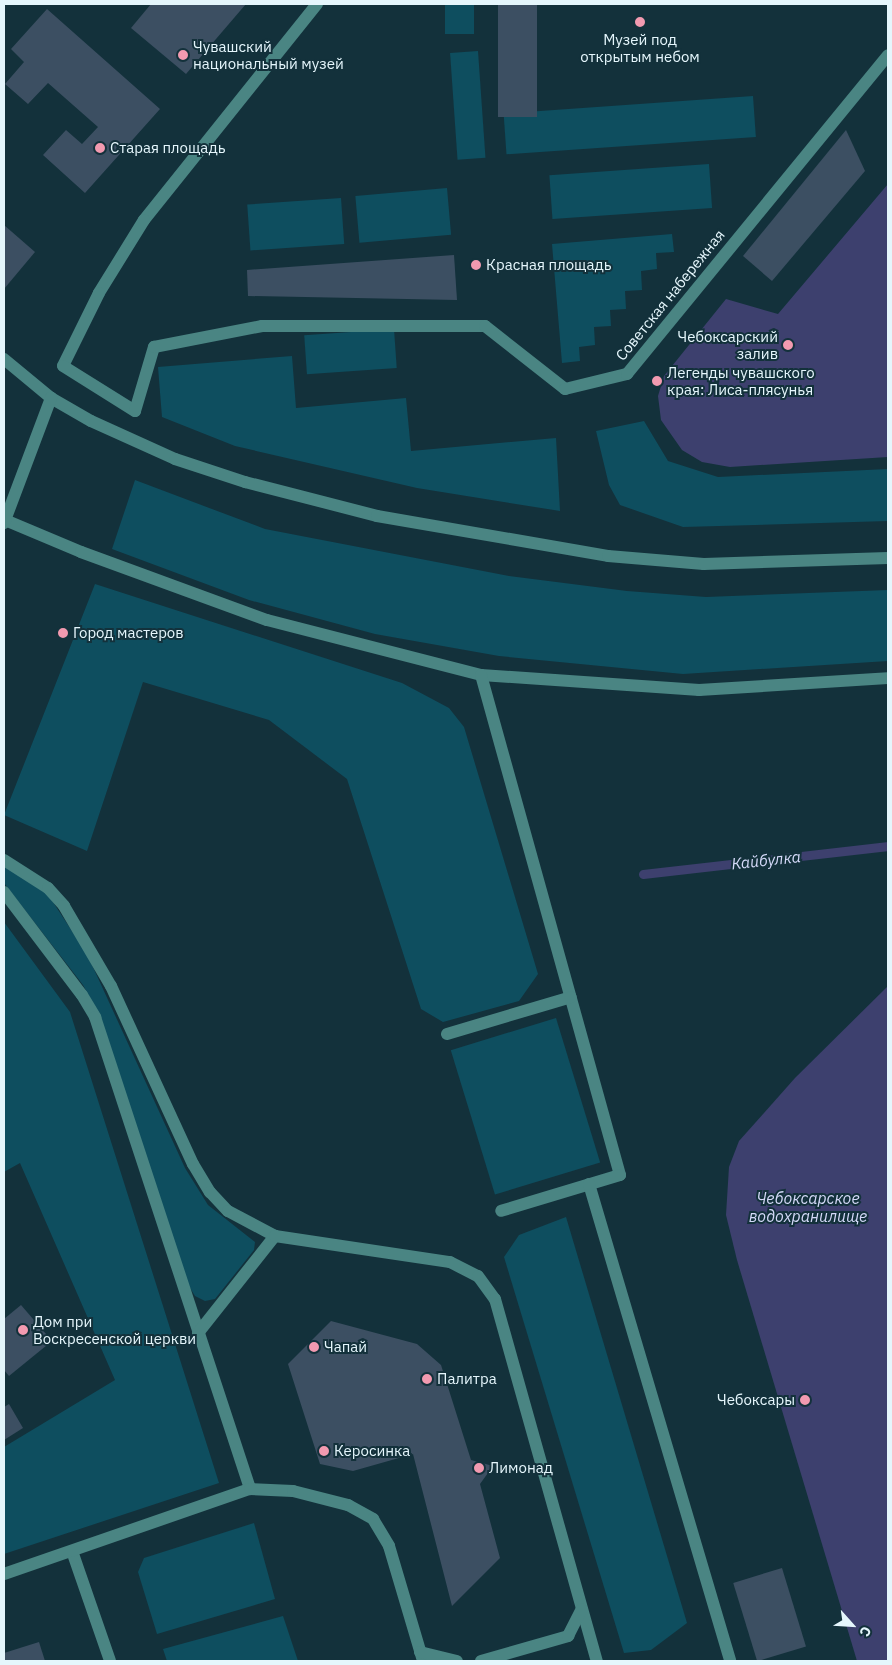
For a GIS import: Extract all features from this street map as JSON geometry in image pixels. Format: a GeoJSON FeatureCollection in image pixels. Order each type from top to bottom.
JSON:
{"type":"FeatureCollection","features":[{"type":"Feature","properties":{"kind":"street","name":"Советская набережная"},"geometry":{"type":"LineString","coordinates":[[317,4],[144,220],[99,293],[63,366],[135,411],[154,347],[262,326],[485,326],[565,389],[627,374],[888,55]]}},
{"type":"Feature","properties":{"kind":"street"},"geometry":{"type":"LineString","coordinates":[[4,359],[51,398],[100,425],[176,459],[246,482],[376,516],[608,556],[704,564],[888,558]]}},
{"type":"Feature","properties":{"kind":"street"},"geometry":{"type":"LineString","coordinates":[[51,398],[4,521],[81,552],[268,620],[481,676],[699,690],[888,678]]}},
{"type":"Feature","properties":{"kind":"street"},"geometry":{"type":"LineString","coordinates":[[481,676],[620,1175],[501,1211]]}},
{"type":"Feature","properties":{"kind":"street"},"geometry":{"type":"LineString","coordinates":[[4,860],[48,888],[64,906],[111,986],[193,1164],[210,1192],[228,1211],[275,1236],[450,1262],[478,1276],[495,1299],[597,1661]]}},
{"type":"Feature","properties":{"kind":"street"},"geometry":{"type":"LineString","coordinates":[[4,892],[82,996],[95,1017],[250,1489]]}},
{"type":"Feature","properties":{"kind":"street"},"geometry":{"type":"LineString","coordinates":[[446,1034],[571,997]]}},
{"type":"Feature","properties":{"kind":"street"},"geometry":{"type":"LineString","coordinates":[[588,1184],[730,1661]]}},
{"type":"Feature","properties":{"kind":"street"},"geometry":{"type":"LineString","coordinates":[[198,1333],[275,1236]]}},
{"type":"Feature","properties":{"kind":"street"},"geometry":{"type":"LineString","coordinates":[[4,1574],[250,1489],[293,1491],[348,1505],[373,1520],[389,1546],[422,1657],[457,1661]]}},
{"type":"Feature","properties":{"kind":"street"},"geometry":{"type":"LineString","coordinates":[[72,1551],[110,1661]]}},
{"type":"Feature","properties":{"kind":"street"},"geometry":{"type":"LineString","coordinates":[[481,1661],[568,1636],[582,1609]]}},
{"type":"Feature","properties":{"kind":"shaded area"},"geometry":{"type":"Polygon","coordinates":[[[445,4],[474,4],[474,34],[445,34],[445,4]]]}},
{"type":"Feature","properties":{"kind":"shaded area"},"geometry":{"type":"Polygon","coordinates":[[[478,51],[485,158],[458,160],[450,53],[478,51]]]}},
{"type":"Feature","properties":{"kind":"shaded area"},"geometry":{"type":"Polygon","coordinates":[[[753,96],[756,137],[506,154],[504,113],[753,96]]]}},
{"type":"Feature","properties":{"kind":"shaded area"},"geometry":{"type":"Polygon","coordinates":[[[709,164],[712,208],[552,219],[549,175],[709,164]]]}},
{"type":"Feature","properties":{"kind":"shaded area"},"geometry":{"type":"Polygon","coordinates":[[[447,188],[451,235],[359,243],[355,196],[447,188]]]}},
{"type":"Feature","properties":{"kind":"shaded area"},"geometry":{"type":"Polygon","coordinates":[[[341,198],[344,244],[250,250],[247,205],[341,198]]]}},
{"type":"Feature","properties":{"kind":"shaded area"},"geometry":{"type":"Polygon","coordinates":[[[672,234],[674,252],[656,253],[657,269],[641,271],[642,290],[625,291],[626,309],[610,310],[611,326],[594,327],[595,345],[579,347],[580,361],[562,363],[552,244],[672,234]]]}},
{"type":"Feature","properties":{"kind":"shaded area"},"geometry":{"type":"Polygon","coordinates":[[[394,329],[397,368],[307,374],[304,335],[394,329]]]}},
{"type":"Feature","properties":{"kind":"shaded area"},"geometry":{"type":"Polygon","coordinates":[[[292,356],[296,408],[406,398],[411,451],[556,438],[560,511],[417,488],[235,446],[162,417],[158,367],[292,356]]]}},
{"type":"Feature","properties":{"kind":"shaded area"},"geometry":{"type":"Polygon","coordinates":[[[644,421],[668,461],[718,477],[888,469],[888,521],[683,527],[620,505],[609,485],[596,431],[644,421]]]}},
{"type":"Feature","properties":{"kind":"shaded area"},"geometry":{"type":"Polygon","coordinates":[[[135,480],[265,529],[509,576],[627,591],[706,597],[888,590],[888,661],[683,674],[499,656],[375,634],[249,600],[112,549],[135,480]]]}},
{"type":"Feature","properties":{"kind":"shaded area"},"geometry":{"type":"Polygon","coordinates":[[[95,584],[402,683],[449,708],[464,727],[538,974],[519,1001],[443,1022],[421,1009],[347,779],[269,720],[143,682],[87,851],[4,815],[95,584]]]}},
{"type":"Feature","properties":{"kind":"shaded area"},"geometry":{"type":"Polygon","coordinates":[[[4,864],[13,868],[49,896],[87,954],[185,1168],[208,1205],[255,1242],[254,1250],[215,1299],[205,1301],[195,1296],[185,1280],[101,1018],[83,985],[4,883],[4,864]]]}},
{"type":"Feature","properties":{"kind":"shaded area"},"geometry":{"type":"Polygon","coordinates":[[[4,922],[70,1012],[219,1483],[4,1554],[4,1447],[115,1380],[20,1163],[4,1172],[4,922]]]}},
{"type":"Feature","properties":{"kind":"shaded area"},"geometry":{"type":"Polygon","coordinates":[[[556,1018],[600,1162],[495,1195],[451,1050],[556,1018]]]}},
{"type":"Feature","properties":{"kind":"shaded area"},"geometry":{"type":"Polygon","coordinates":[[[566,1217],[687,1623],[651,1650],[624,1653],[504,1257],[519,1235],[566,1217]]]}},
{"type":"Feature","properties":{"kind":"shaded area"},"geometry":{"type":"Polygon","coordinates":[[[254,1523],[275,1599],[157,1634],[138,1572],[144,1558],[254,1523]]]}},
{"type":"Feature","properties":{"kind":"shaded area"},"geometry":{"type":"Polygon","coordinates":[[[283,1616],[298,1661],[167,1661],[163,1649],[283,1616]]]}},
{"type":"Feature","properties":{"kind":"water","name":"Чебоксарский залив"},"geometry":{"type":"Polygon","coordinates":[[[888,184],[888,457],[730,467],[702,462],[682,450],[661,420],[658,396],[664,376],[726,299],[778,314],[888,184]]]}},
{"type":"Feature","properties":{"kind":"water","name":"Чебоксарское водохранилище"},"geometry":{"type":"Polygon","coordinates":[[[888,986],[888,1661],[857,1661],[737,1260],[726,1215],[729,1167],[739,1141],[795,1078],[888,986]]]}},
{"type":"Feature","properties":{"kind":"building","name":"Чувашский национальный музей"},"geometry":{"type":"Polygon","coordinates":[[[151,4],[246,4],[186,74],[131,28],[151,4]]]}},
{"type":"Feature","properties":{"kind":"building"},"geometry":{"type":"Polygon","coordinates":[[[498,4],[537,4],[537,117],[498,117],[498,4]]]}},
{"type":"Feature","properties":{"kind":"building"},"geometry":{"type":"Polygon","coordinates":[[[47,9],[160,109],[85,193],[43,155],[66,130],[82,144],[98,127],[48,83],[28,104],[5,84],[24,62],[11,49],[47,9]]]}},
{"type":"Feature","properties":{"kind":"building"},"geometry":{"type":"Polygon","coordinates":[[[846,130],[865,171],[772,281],[743,256],[846,130]]]}},
{"type":"Feature","properties":{"kind":"building"},"geometry":{"type":"Polygon","coordinates":[[[4,225],[35,252],[4,289],[4,225]]]}},
{"type":"Feature","properties":{"kind":"building"},"geometry":{"type":"Polygon","coordinates":[[[454,255],[457,300],[248,296],[247,270],[454,255]]]}},
{"type":"Feature","properties":{"kind":"building","name":"Дом при Воскресенской церкви"},"geometry":{"type":"Polygon","coordinates":[[[21,1305],[52,1341],[9,1376],[4,1370],[4,1319],[21,1305]]]}},
{"type":"Feature","properties":{"kind":"building"},"geometry":{"type":"Polygon","coordinates":[[[331,1321],[417,1344],[441,1365],[471,1460],[493,1466],[480,1484],[500,1558],[452,1606],[413,1454],[353,1471],[320,1464],[288,1364],[331,1321]]]}},
{"type":"Feature","properties":{"kind":"building"},"geometry":{"type":"Polygon","coordinates":[[[9,1404],[23,1428],[4,1440],[4,1407],[9,1404]]]}},
{"type":"Feature","properties":{"kind":"building"},"geometry":{"type":"Polygon","coordinates":[[[782,1568],[806,1646],[757,1661],[733,1583],[782,1568]]]}},
{"type":"Feature","properties":{"kind":"building"},"geometry":{"type":"Polygon","coordinates":[[[39,1642],[45,1661],[4,1661],[4,1653],[39,1642]]]}},
{"type":"Feature","properties":{"kind":"waterway","name":"Кайбулка"},"geometry":{"type":"LineString","coordinates":[[643,874],[888,846]]}},
{"type":"Feature","properties":{"kind":"place","name":"Музей под открытым небом"},"geometry":{"type":"Point","coordinates":[640,22]}},
{"type":"Feature","properties":{"kind":"place","name":"Чувашский национальный музей"},"geometry":{"type":"Point","coordinates":[183,55]}},
{"type":"Feature","properties":{"kind":"place","name":"Старая площадь"},"geometry":{"type":"Point","coordinates":[100,148]}},
{"type":"Feature","properties":{"kind":"place","name":"Красная площадь"},"geometry":{"type":"Point","coordinates":[476,265]}},
{"type":"Feature","properties":{"kind":"place","name":"Чебоксарский залив"},"geometry":{"type":"Point","coordinates":[788,345]}},
{"type":"Feature","properties":{"kind":"place","name":"Легенды чувашского края: Лиса-плясунья"},"geometry":{"type":"Point","coordinates":[657,381]}},
{"type":"Feature","properties":{"kind":"place","name":"Город мастеров"},"geometry":{"type":"Point","coordinates":[63,633]}},
{"type":"Feature","properties":{"kind":"place","name":"Дом при Воскресенской церкви"},"geometry":{"type":"Point","coordinates":[23,1330]}},
{"type":"Feature","properties":{"kind":"place","name":"Чапай"},"geometry":{"type":"Point","coordinates":[314,1347]}},
{"type":"Feature","properties":{"kind":"place","name":"Палитра"},"geometry":{"type":"Point","coordinates":[427,1379]}},
{"type":"Feature","properties":{"kind":"place","name":"Чебоксары"},"geometry":{"type":"Point","coordinates":[805,1400]}},
{"type":"Feature","properties":{"kind":"place","name":"Керосинка"},"geometry":{"type":"Point","coordinates":[324,1451]}},
{"type":"Feature","properties":{"kind":"place","name":"Лимонад"},"geometry":{"type":"Point","coordinates":[479,1468]}}]}
